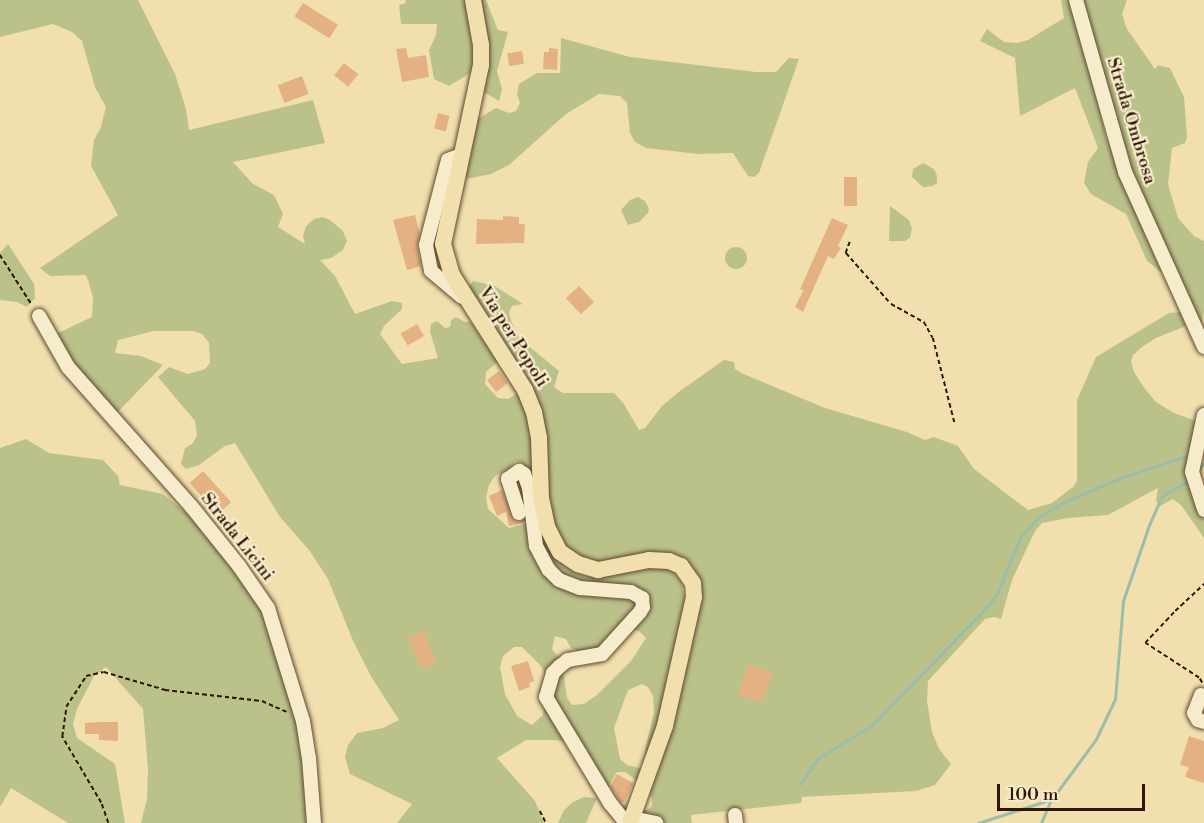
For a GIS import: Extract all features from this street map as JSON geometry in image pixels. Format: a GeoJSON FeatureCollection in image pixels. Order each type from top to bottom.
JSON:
{"type":"FeatureCollection","features":[{"type":"Feature","properties":{"kind":"main road","name":"Via per Popoli"},"geometry":{"type":"LineString","coordinates":[[472,0],[482,58],[443,244],[452,275],[465,299],[525,390],[534,412],[539,438],[535,493],[547,527],[560,552],[568,559],[598,570],[649,560],[669,561],[681,566],[693,583],[694,597],[665,726],[629,821]]}},
{"type":"Feature","properties":{"kind":"street","name":"Strada Ombrosa"},"geometry":{"type":"LineString","coordinates":[[1076,0],[1125,172],[1204,347]]}},
{"type":"Feature","properties":{"kind":"street","name":"Strada Licini"},"geometry":{"type":"LineString","coordinates":[[39,316],[68,367],[191,506],[240,566],[268,608],[304,730],[309,758],[314,823]]}},
{"type":"Feature","properties":{"kind":"street"},"geometry":{"type":"LineString","coordinates":[[1204,415],[1192,472],[1204,510]]}},
{"type":"Feature","properties":{"kind":"street"},"geometry":{"type":"LineString","coordinates":[[519,513],[508,477],[522,472],[535,493],[536,546],[549,570],[559,580],[580,588],[631,592],[642,598],[643,608],[602,654],[568,660],[553,673],[546,697],[610,803],[629,821],[656,823]]}},
{"type":"Feature","properties":{"kind":"street"},"geometry":{"type":"LineString","coordinates":[[1201,695],[1194,713],[1198,720],[1204,722]]}},
{"type":"Feature","properties":{"kind":"path"},"geometry":{"type":"LineString","coordinates":[[850,242],[846,253],[891,304],[924,322],[933,338],[955,424]]}},
{"type":"Feature","properties":{"kind":"path"},"geometry":{"type":"LineString","coordinates":[[0,255],[39,316]]}},
{"type":"Feature","properties":{"kind":"path"},"geometry":{"type":"LineString","coordinates":[[1201,695],[1203,689],[1199,678],[1147,647],[1145,643],[1204,585]]}},
{"type":"Feature","properties":{"kind":"path"},"geometry":{"type":"LineString","coordinates":[[108,823],[97,795],[62,737],[66,707],[86,676],[104,672],[165,690],[272,704],[293,716],[304,730]]}},
{"type":"Feature","properties":{"kind":"path"},"geometry":{"type":"LineString","coordinates":[[540,811],[546,823]]}},
{"type":"Feature","properties":{"kind":"green space"},"geometry":{"type":"Polygon","coordinates":[[[0,0],[138,0],[175,74],[186,109],[189,130],[313,100],[325,143],[233,162],[253,184],[274,195],[283,214],[278,227],[305,244],[303,236],[306,226],[314,219],[322,217],[330,220],[343,231],[347,241],[343,250],[331,258],[320,260],[335,276],[355,314],[392,301],[402,303],[402,309],[384,326],[380,334],[402,364],[438,358],[430,332],[431,324],[437,321],[445,328],[450,327],[451,320],[456,317],[465,322],[471,322],[498,361],[486,372],[485,384],[498,398],[508,399],[518,393],[528,413],[535,471],[528,473],[522,462],[515,461],[509,469],[495,476],[489,485],[486,497],[488,509],[509,528],[526,523],[526,514],[515,483],[519,478],[554,551],[564,565],[578,574],[590,577],[609,576],[640,568],[662,568],[673,571],[681,582],[686,607],[650,766],[645,751],[654,712],[653,696],[648,687],[642,684],[628,690],[614,728],[620,759],[627,765],[643,769],[639,782],[625,772],[617,772],[607,790],[579,744],[555,740],[526,740],[497,758],[535,801],[544,823],[397,823],[412,804],[350,774],[345,757],[348,745],[357,733],[383,728],[399,720],[372,678],[353,641],[328,579],[309,550],[280,517],[235,443],[225,446],[199,465],[186,469],[181,464],[185,448],[192,444],[197,436],[195,421],[158,377],[169,367],[188,374],[205,369],[210,363],[209,343],[202,334],[193,331],[154,331],[118,340],[115,353],[141,356],[163,365],[115,415],[66,355],[56,334],[92,317],[93,298],[86,275],[50,276],[40,268],[118,215],[91,166],[94,140],[101,127],[106,107],[95,87],[82,41],[72,32],[53,24],[0,37],[0,0]],[[634,630],[624,635],[618,642],[582,653],[571,648],[566,639],[555,636],[552,649],[562,662],[567,698],[572,705],[584,704],[597,695],[631,661],[646,638],[639,631],[634,630]],[[514,647],[503,656],[500,667],[505,694],[517,716],[532,725],[543,715],[545,674],[541,666],[522,647],[514,647]]]}},
{"type":"Feature","properties":{"kind":"green space"},"geometry":{"type":"Polygon","coordinates":[[[405,0],[470,0],[477,40],[472,72],[449,86],[434,79],[429,50],[436,35],[437,24],[401,24],[399,5],[406,3],[405,0]]]}},
{"type":"Feature","properties":{"kind":"green space"},"geometry":{"type":"Polygon","coordinates":[[[477,0],[486,0],[498,30],[508,32],[497,71],[502,89],[499,101],[482,91],[477,0]]]}},
{"type":"Feature","properties":{"kind":"green space"},"geometry":{"type":"Polygon","coordinates":[[[1061,0],[1072,0],[1107,141],[1161,272],[1147,261],[1126,214],[1091,194],[1084,183],[1088,162],[1098,148],[1075,88],[1020,116],[1015,58],[980,41],[987,29],[1004,42],[1017,43],[1028,40],[1064,18],[1061,0]]]}},
{"type":"Feature","properties":{"kind":"green space"},"geometry":{"type":"Polygon","coordinates":[[[1081,0],[1127,0],[1122,14],[1127,29],[1155,69],[1158,65],[1170,68],[1184,97],[1187,137],[1185,143],[1172,148],[1168,184],[1178,218],[1194,236],[1204,241],[1204,312],[1199,332],[1126,171],[1081,0]]]}},
{"type":"Feature","properties":{"kind":"green space"},"geometry":{"type":"Polygon","coordinates":[[[561,38],[630,57],[756,72],[776,72],[789,58],[799,59],[759,173],[754,177],[748,176],[733,153],[698,154],[646,148],[635,142],[630,133],[627,103],[620,96],[599,94],[566,114],[509,165],[491,174],[466,179],[461,173],[474,121],[496,108],[509,113],[516,111],[520,103],[517,94],[519,84],[537,73],[560,73],[561,38]]]}},
{"type":"Feature","properties":{"kind":"green space"},"geometry":{"type":"Polygon","coordinates":[[[923,163],[934,169],[937,183],[933,186],[923,187],[912,177],[913,169],[923,163]]]}},
{"type":"Feature","properties":{"kind":"green space"},"geometry":{"type":"Polygon","coordinates":[[[638,197],[645,201],[649,209],[648,213],[639,222],[628,225],[621,210],[630,200],[638,197]]]}},
{"type":"Feature","properties":{"kind":"green space"},"geometry":{"type":"Polygon","coordinates":[[[890,206],[909,220],[912,228],[910,238],[905,241],[889,241],[890,206]]]}},
{"type":"Feature","properties":{"kind":"green space"},"geometry":{"type":"Polygon","coordinates":[[[8,244],[34,284],[35,298],[27,307],[17,302],[0,300],[0,253],[8,244]]]}},
{"type":"Feature","properties":{"kind":"green space"},"geometry":{"type":"Polygon","coordinates":[[[736,247],[744,250],[747,258],[744,266],[736,269],[728,266],[725,258],[728,250],[736,247]]]}},
{"type":"Feature","properties":{"kind":"green space"},"geometry":{"type":"Polygon","coordinates":[[[473,281],[493,285],[523,304],[512,306],[509,312],[511,321],[520,339],[559,371],[554,387],[563,393],[614,393],[624,404],[639,430],[645,428],[662,406],[680,391],[724,360],[734,362],[735,369],[741,373],[825,408],[907,432],[925,440],[934,437],[958,446],[974,469],[1028,510],[1052,503],[1073,487],[1077,481],[1077,400],[1096,357],[1169,313],[1180,312],[1186,326],[1156,338],[1142,347],[1133,355],[1131,362],[1134,372],[1156,402],[1174,413],[1199,422],[1194,500],[1204,520],[1204,538],[1181,505],[1173,499],[1160,506],[1156,501],[1158,488],[1108,515],[1068,518],[1042,523],[1035,531],[1012,580],[1001,619],[994,617],[985,619],[928,681],[927,701],[932,732],[939,749],[951,764],[935,785],[916,791],[802,797],[801,803],[691,815],[692,823],[664,823],[640,814],[641,810],[647,810],[652,806],[649,793],[661,763],[696,617],[678,560],[606,567],[574,559],[551,532],[543,438],[466,290],[473,281]]]}},
{"type":"Feature","properties":{"kind":"green space"},"geometry":{"type":"Polygon","coordinates":[[[26,439],[49,453],[103,460],[118,476],[120,485],[163,494],[203,526],[267,611],[299,724],[313,823],[141,823],[147,799],[148,769],[143,709],[106,667],[94,676],[77,709],[73,724],[77,738],[115,764],[125,823],[68,823],[11,788],[0,807],[0,448],[26,439]]]}},
{"type":"Feature","properties":{"kind":"green space"},"geometry":{"type":"Polygon","coordinates":[[[584,797],[597,798],[586,823],[558,823],[564,810],[573,802],[584,797]]]}},
{"type":"Feature","properties":{"kind":"building"},"geometry":{"type":"Polygon","coordinates":[[[303,3],[338,25],[329,38],[295,17],[303,3]]]}},
{"type":"Feature","properties":{"kind":"building"},"geometry":{"type":"Polygon","coordinates":[[[406,48],[408,58],[426,55],[429,77],[402,82],[396,49],[406,48]]]}},
{"type":"Feature","properties":{"kind":"building"},"geometry":{"type":"Polygon","coordinates":[[[549,48],[558,49],[557,70],[543,69],[544,52],[549,52],[549,48]]]}},
{"type":"Feature","properties":{"kind":"building"},"geometry":{"type":"Polygon","coordinates":[[[522,51],[524,64],[509,66],[507,53],[522,51]]]}},
{"type":"Feature","properties":{"kind":"building"},"geometry":{"type":"Polygon","coordinates":[[[344,63],[358,74],[348,87],[334,76],[344,63]]]}},
{"type":"Feature","properties":{"kind":"building"},"geometry":{"type":"Polygon","coordinates":[[[302,76],[309,94],[285,103],[278,85],[302,76]]]}},
{"type":"Feature","properties":{"kind":"building"},"geometry":{"type":"Polygon","coordinates":[[[438,113],[450,116],[446,131],[434,129],[438,113]]]}},
{"type":"Feature","properties":{"kind":"building"},"geometry":{"type":"Polygon","coordinates":[[[844,177],[857,177],[857,206],[844,206],[844,177]]]}},
{"type":"Feature","properties":{"kind":"building"},"geometry":{"type":"Polygon","coordinates":[[[415,215],[420,234],[417,246],[421,266],[407,270],[393,220],[415,215]]]}},
{"type":"Feature","properties":{"kind":"building"},"geometry":{"type":"Polygon","coordinates":[[[503,216],[519,217],[519,224],[525,224],[524,243],[476,244],[477,219],[503,220],[503,216]]]}},
{"type":"Feature","properties":{"kind":"building"},"geometry":{"type":"Polygon","coordinates":[[[832,218],[848,225],[838,246],[841,248],[834,259],[828,256],[803,312],[795,307],[803,291],[809,293],[800,289],[832,218]]]}},
{"type":"Feature","properties":{"kind":"building"},"geometry":{"type":"Polygon","coordinates":[[[579,286],[594,302],[581,314],[566,298],[579,286]]]}},
{"type":"Feature","properties":{"kind":"building"},"geometry":{"type":"Polygon","coordinates":[[[417,324],[424,336],[408,346],[401,334],[417,324]]]}},
{"type":"Feature","properties":{"kind":"building"},"geometry":{"type":"Polygon","coordinates":[[[499,371],[508,383],[496,392],[487,380],[499,371]]]}},
{"type":"Feature","properties":{"kind":"building"},"geometry":{"type":"Polygon","coordinates":[[[203,471],[231,502],[218,514],[190,483],[203,471]]]}},
{"type":"Feature","properties":{"kind":"building"},"geometry":{"type":"Polygon","coordinates":[[[502,490],[513,519],[518,522],[524,520],[524,523],[509,526],[506,512],[497,516],[489,496],[502,490]]]}},
{"type":"Feature","properties":{"kind":"building"},"geometry":{"type":"Polygon","coordinates":[[[423,631],[437,662],[421,669],[407,638],[423,631]]]}},
{"type":"Feature","properties":{"kind":"building"},"geometry":{"type":"Polygon","coordinates":[[[528,661],[534,681],[529,683],[530,687],[519,691],[511,666],[528,661]]]}},
{"type":"Feature","properties":{"kind":"building"},"geometry":{"type":"Polygon","coordinates":[[[748,664],[773,672],[763,702],[738,694],[748,664]]]}},
{"type":"Feature","properties":{"kind":"building"},"geometry":{"type":"Polygon","coordinates":[[[118,722],[118,741],[99,740],[99,734],[85,734],[85,723],[118,722]]]}},
{"type":"Feature","properties":{"kind":"building"},"geometry":{"type":"Polygon","coordinates":[[[1189,736],[1204,741],[1204,783],[1185,777],[1189,767],[1180,765],[1189,736]]]}},
{"type":"Feature","properties":{"kind":"building"},"geometry":{"type":"Polygon","coordinates":[[[617,774],[633,783],[625,801],[621,803],[610,786],[617,774]]]}},
{"type":"Feature","properties":{"kind":"waterway"},"geometry":{"type":"LineString","coordinates":[[800,784],[818,758],[871,726],[986,608],[997,594],[1020,538],[1039,517],[1064,502],[1115,480],[1183,457],[1187,458]]}},
{"type":"Feature","properties":{"kind":"waterway"},"geometry":{"type":"LineString","coordinates":[[1198,469],[1204,463]]}},
{"type":"Feature","properties":{"kind":"waterway"},"geometry":{"type":"LineString","coordinates":[[978,823],[1052,799],[1096,739],[1115,699],[1123,601],[1149,525],[1162,496],[1188,481]]}},
{"type":"Feature","properties":{"kind":"waterway"},"geometry":{"type":"LineString","coordinates":[[1041,823],[1051,800]]}}]}
